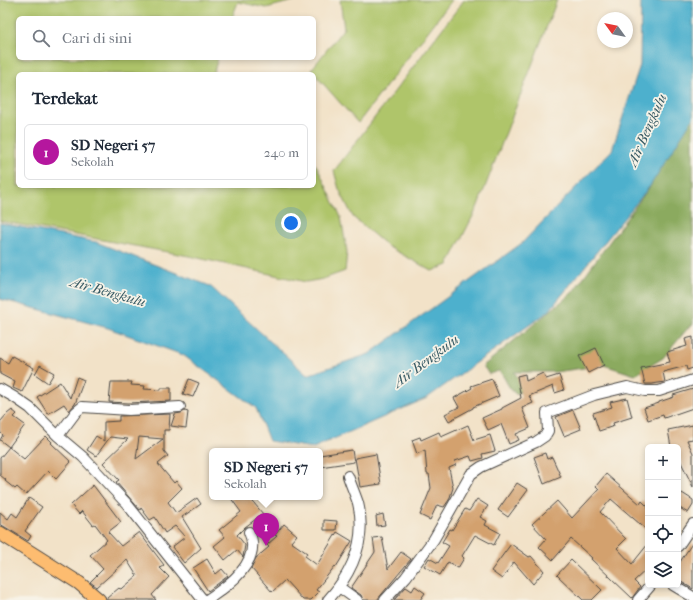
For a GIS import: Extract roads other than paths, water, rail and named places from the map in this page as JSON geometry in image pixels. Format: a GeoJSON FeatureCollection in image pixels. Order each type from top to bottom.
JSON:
{"type":"FeatureCollection","features":[{"type":"Feature","properties":{"kind":"main road"},"geometry":{"type":"LineString","coordinates":[[0,533],[80,583],[99,600]]}},
{"type":"Feature","properties":{"kind":"street"},"geometry":{"type":"LineString","coordinates":[[385,600],[406,577],[434,539],[471,474],[481,467],[536,442],[545,436],[548,431],[547,413],[594,395],[626,387],[645,392],[659,391],[693,380]]}},
{"type":"Feature","properties":{"kind":"street"},"geometry":{"type":"LineString","coordinates":[[0,389],[30,408],[58,436],[83,457],[127,504],[203,600]]}},
{"type":"Feature","properties":{"kind":"street"},"geometry":{"type":"LineString","coordinates":[[58,436],[76,412],[82,407],[128,410],[180,407]]}},
{"type":"Feature","properties":{"kind":"street"},"geometry":{"type":"LineString","coordinates":[[328,600],[346,577],[356,554],[361,536],[358,503],[348,476]]}},
{"type":"Feature","properties":{"kind":"street"},"geometry":{"type":"LineString","coordinates":[[681,542],[693,524]]}},
{"type":"Feature","properties":{"kind":"street"},"geometry":{"type":"LineString","coordinates":[[207,600],[230,584],[242,570],[253,549],[249,532]]}},
{"type":"Feature","properties":{"kind":"street"},"geometry":{"type":"LineString","coordinates":[[339,587],[357,600]]}},
{"type":"Feature","properties":{"kind":"street"},"geometry":{"type":"LineString","coordinates":[[638,600],[648,588]]}},
{"type":"Feature","properties":{"kind":"street"},"geometry":{"type":"LineString","coordinates":[[678,588],[693,597]]}},
{"type":"Feature","properties":{"kind":"water","name":"Air Bengkulu"},"geometry":{"type":"Polygon","coordinates":[[[641,0],[693,0],[693,118],[650,186],[549,311],[427,398],[313,448],[269,441],[256,408],[183,355],[108,328],[0,299],[0,223],[96,242],[210,286],[307,375],[369,354],[522,243],[612,150],[640,65],[641,0]]]}},
{"type":"Feature","properties":{"kind":"place","name":"SD Negeri 57"},"geometry":{"type":"Point","coordinates":[266,546]}}]}
